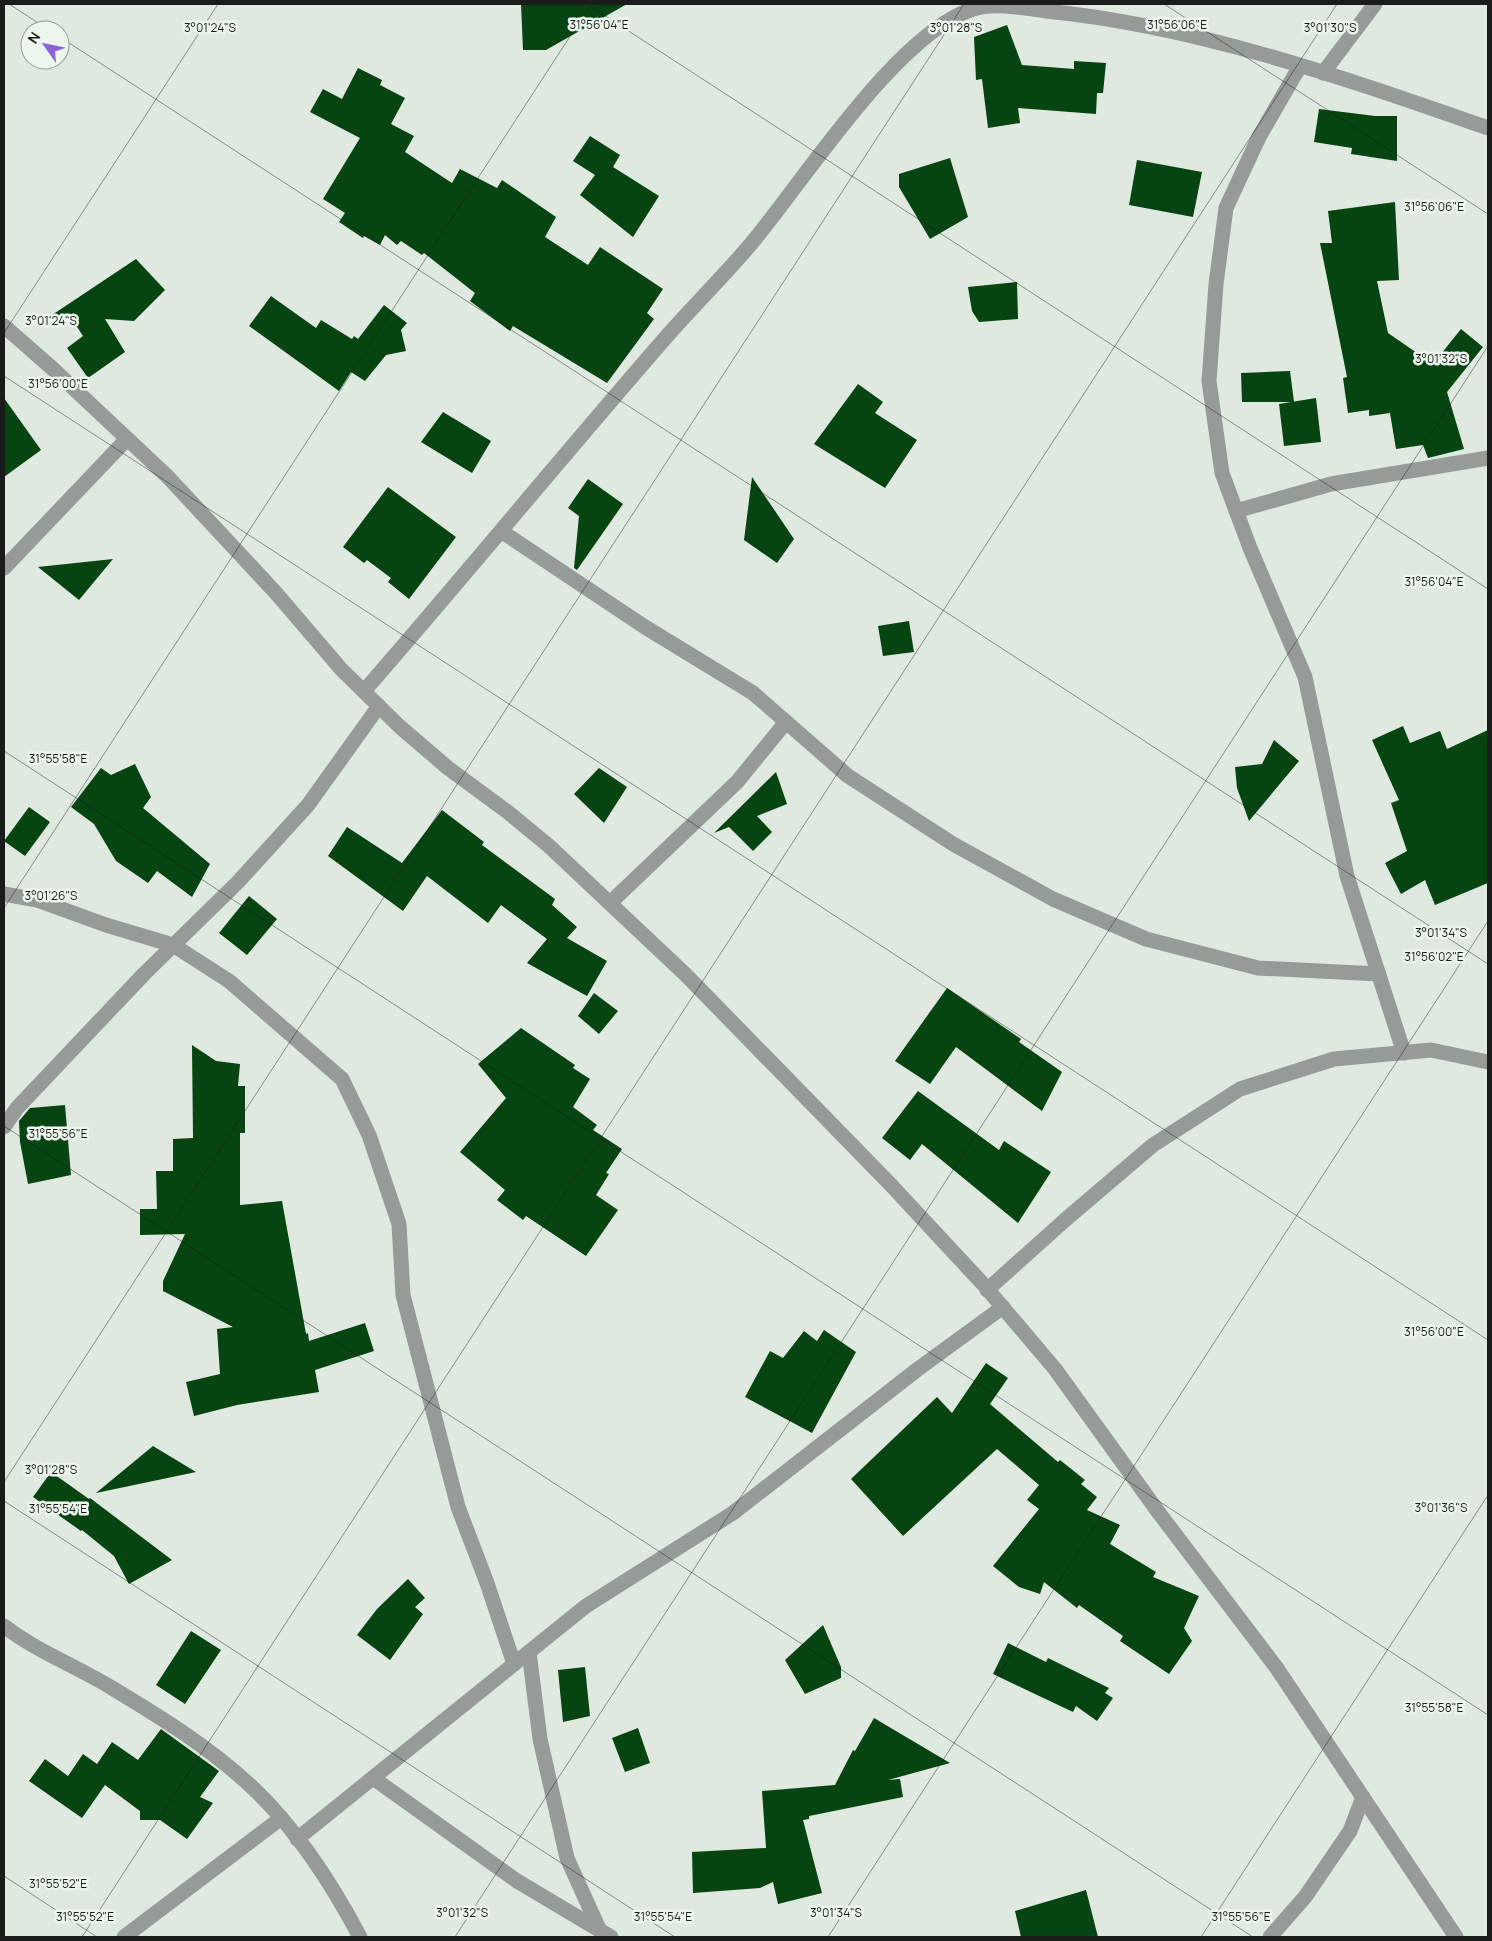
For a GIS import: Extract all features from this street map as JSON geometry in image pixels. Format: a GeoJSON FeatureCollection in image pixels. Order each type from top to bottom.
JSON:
{"type":"FeatureCollection","features":[{"type":"Feature","properties":{"kind":"street"},"geometry":{"type":"LineString","coordinates":[[1324,72],[1375,4]]}},
{"type":"Feature","properties":{"kind":"street"},"geometry":{"type":"LineString","coordinates":[[364,691],[668,335],[754,241],[850,118],[901,58],[947,20],[966,8],[1015,7],[1087,15],[1158,27],[1324,72],[1488,128]]}},
{"type":"Feature","properties":{"kind":"street"},"geometry":{"type":"LineString","coordinates":[[1300,66],[1259,137],[1226,208],[1216,284],[1209,381],[1222,473],[1304,677],[1347,876],[1404,1053]]}},
{"type":"Feature","properties":{"kind":"street"},"geometry":{"type":"LineString","coordinates":[[4,326],[53,369],[168,477],[379,706],[448,768],[549,846],[686,975],[898,1192],[988,1290],[1055,1369],[1159,1513],[1276,1667],[1456,1937]]}},
{"type":"Feature","properties":{"kind":"street"},"geometry":{"type":"LineString","coordinates":[[4,568],[127,439]]}},
{"type":"Feature","properties":{"kind":"street"},"geometry":{"type":"LineString","coordinates":[[1236,511],[1331,484],[1488,458]]}},
{"type":"Feature","properties":{"kind":"street"},"geometry":{"type":"LineString","coordinates":[[501,532],[645,626],[753,693],[848,776],[953,844],[1053,898],[1146,939],[1258,968],[1379,974]]}},
{"type":"Feature","properties":{"kind":"street"},"geometry":{"type":"LineString","coordinates":[[4,1127],[18,1108],[173,946],[238,882],[308,805],[379,706]]}},
{"type":"Feature","properties":{"kind":"street"},"geometry":{"type":"LineString","coordinates":[[610,903],[737,782],[786,722]]}},
{"type":"Feature","properties":{"kind":"street"},"geometry":{"type":"LineString","coordinates":[[4,894],[37,900],[106,925],[173,946],[229,981],[342,1079],[368,1135],[399,1224],[403,1295],[458,1507],[487,1583],[514,1664]]}},
{"type":"Feature","properties":{"kind":"street"},"geometry":{"type":"LineString","coordinates":[[988,1290],[1065,1220],[1153,1145],[1240,1089],[1334,1059],[1432,1050],[1488,1062]]}},
{"type":"Feature","properties":{"kind":"street"},"geometry":{"type":"LineString","coordinates":[[297,1839],[586,1606],[733,1513],[918,1369],[1002,1307]]}},
{"type":"Feature","properties":{"kind":"street"},"geometry":{"type":"LineString","coordinates":[[4,1626],[28,1644],[98,1679],[176,1726],[255,1790],[311,1855],[360,1937]]}},
{"type":"Feature","properties":{"kind":"street"},"geometry":{"type":"LineString","coordinates":[[529,1652],[540,1739],[566,1858],[605,1934]]}},
{"type":"Feature","properties":{"kind":"street"},"geometry":{"type":"LineString","coordinates":[[373,1778],[518,1880],[605,1934]]}},
{"type":"Feature","properties":{"kind":"street"},"geometry":{"type":"LineString","coordinates":[[1270,1937],[1305,1897],[1350,1831],[1363,1797]]}},
{"type":"Feature","properties":{"kind":"street"},"geometry":{"type":"LineString","coordinates":[[124,1937],[280,1819]]}},
{"type":"Feature","properties":{"kind":"building"},"geometry":{"type":"Polygon","coordinates":[[[521,4],[627,4],[546,50],[523,50],[521,4]]]}},
{"type":"Feature","properties":{"kind":"building"},"geometry":{"type":"Polygon","coordinates":[[[1007,25],[1022,65],[1074,69],[1074,61],[1106,63],[1103,93],[1097,93],[1096,114],[1018,108],[1020,123],[988,128],[982,79],[976,80],[974,37],[1007,25]]]}},
{"type":"Feature","properties":{"kind":"building"},"geometry":{"type":"Polygon","coordinates":[[[358,68],[382,80],[380,85],[405,98],[391,124],[414,136],[405,152],[452,183],[460,169],[497,188],[502,180],[556,217],[545,237],[588,265],[600,247],[663,289],[647,313],[654,319],[607,383],[513,326],[510,331],[470,301],[475,293],[424,253],[422,255],[401,241],[397,245],[385,235],[380,245],[364,236],[363,238],[339,222],[345,213],[323,199],[360,138],[310,112],[323,89],[342,99],[358,68]]]}},
{"type":"Feature","properties":{"kind":"building"},"geometry":{"type":"Polygon","coordinates":[[[1319,109],[1375,116],[1397,116],[1397,161],[1351,154],[1352,148],[1314,142],[1319,109]]]}},
{"type":"Feature","properties":{"kind":"building"},"geometry":{"type":"Polygon","coordinates":[[[590,136],[620,155],[613,167],[659,196],[633,237],[580,195],[595,175],[573,161],[590,136]]]}},
{"type":"Feature","properties":{"kind":"building"},"geometry":{"type":"Polygon","coordinates":[[[950,158],[968,217],[930,239],[899,187],[899,174],[950,158]]]}},
{"type":"Feature","properties":{"kind":"building"},"geometry":{"type":"Polygon","coordinates":[[[1137,160],[1202,172],[1193,217],[1129,205],[1137,160]]]}},
{"type":"Feature","properties":{"kind":"building"},"geometry":{"type":"Polygon","coordinates":[[[1395,202],[1399,280],[1377,281],[1388,333],[1433,364],[1461,329],[1483,347],[1447,392],[1464,449],[1428,458],[1423,445],[1396,449],[1390,413],[1369,416],[1369,410],[1348,413],[1343,378],[1347,377],[1320,243],[1332,243],[1328,211],[1395,202]]]}},
{"type":"Feature","properties":{"kind":"building"},"geometry":{"type":"Polygon","coordinates":[[[136,259],[165,290],[134,321],[105,319],[125,352],[88,378],[67,348],[83,336],[70,316],[52,315],[136,259]]]}},
{"type":"Feature","properties":{"kind":"building"},"geometry":{"type":"Polygon","coordinates":[[[1017,282],[1018,319],[979,322],[972,311],[968,287],[1017,282]]]}},
{"type":"Feature","properties":{"kind":"building"},"geometry":{"type":"Polygon","coordinates":[[[271,296],[316,328],[321,320],[352,339],[354,336],[358,339],[384,305],[407,323],[401,330],[406,351],[386,355],[365,381],[351,372],[339,391],[249,326],[271,296]]]}},
{"type":"Feature","properties":{"kind":"building"},"geometry":{"type":"Polygon","coordinates":[[[1290,371],[1294,402],[1242,402],[1241,373],[1290,371]]]}},
{"type":"Feature","properties":{"kind":"building"},"geometry":{"type":"Polygon","coordinates":[[[858,384],[883,402],[875,413],[917,440],[885,488],[814,444],[858,384]]]}},
{"type":"Feature","properties":{"kind":"building"},"geometry":{"type":"Polygon","coordinates":[[[4,398],[41,450],[4,477],[4,398]]]}},
{"type":"Feature","properties":{"kind":"building"},"geometry":{"type":"Polygon","coordinates":[[[1316,398],[1321,442],[1284,446],[1279,404],[1316,398]]]}},
{"type":"Feature","properties":{"kind":"building"},"geometry":{"type":"Polygon","coordinates":[[[443,412],[491,441],[472,473],[421,442],[443,412]]]}},
{"type":"Feature","properties":{"kind":"building"},"geometry":{"type":"Polygon","coordinates":[[[752,477],[794,539],[777,563],[744,540],[752,477]]]}},
{"type":"Feature","properties":{"kind":"building"},"geometry":{"type":"Polygon","coordinates":[[[588,479],[623,504],[577,570],[574,568],[579,516],[568,508],[588,479]]]}},
{"type":"Feature","properties":{"kind":"building"},"geometry":{"type":"Polygon","coordinates":[[[388,487],[456,537],[409,599],[388,582],[391,578],[367,560],[364,563],[343,547],[388,487]]]}},
{"type":"Feature","properties":{"kind":"building"},"geometry":{"type":"Polygon","coordinates":[[[113,559],[79,600],[38,567],[113,559]]]}},
{"type":"Feature","properties":{"kind":"building"},"geometry":{"type":"Polygon","coordinates":[[[909,621],[914,652],[883,656],[878,626],[909,621]]]}},
{"type":"Feature","properties":{"kind":"building"},"geometry":{"type":"Polygon","coordinates":[[[1403,726],[1410,743],[1440,731],[1447,749],[1488,730],[1488,883],[1435,905],[1425,880],[1401,894],[1385,863],[1407,851],[1391,803],[1399,800],[1372,740],[1403,726]]]}},
{"type":"Feature","properties":{"kind":"building"},"geometry":{"type":"Polygon","coordinates":[[[1274,740],[1299,761],[1249,821],[1237,788],[1235,767],[1262,764],[1274,740]]]}},
{"type":"Feature","properties":{"kind":"building"},"geometry":{"type":"Polygon","coordinates":[[[135,764],[151,797],[143,808],[210,864],[192,897],[157,871],[148,883],[116,861],[94,824],[71,807],[101,768],[111,775],[135,764]]]}},
{"type":"Feature","properties":{"kind":"building"},"geometry":{"type":"Polygon","coordinates":[[[599,768],[627,787],[604,823],[574,794],[599,768]]]}},
{"type":"Feature","properties":{"kind":"building"},"geometry":{"type":"Polygon","coordinates":[[[776,772],[787,804],[757,816],[772,832],[753,851],[729,827],[714,833],[776,772]]]}},
{"type":"Feature","properties":{"kind":"building"},"geometry":{"type":"Polygon","coordinates":[[[29,807],[50,822],[25,856],[4,841],[29,807]]]}},
{"type":"Feature","properties":{"kind":"building"},"geometry":{"type":"Polygon","coordinates":[[[442,810],[484,842],[482,845],[555,899],[552,905],[577,927],[567,938],[607,961],[587,996],[527,963],[547,939],[501,905],[488,923],[427,876],[403,911],[328,856],[347,827],[402,863],[442,810]]]}},
{"type":"Feature","properties":{"kind":"building"},"geometry":{"type":"Polygon","coordinates":[[[249,896],[277,919],[247,955],[219,933],[249,896]]]}},
{"type":"Feature","properties":{"kind":"building"},"geometry":{"type":"Polygon","coordinates":[[[947,988],[1021,1039],[1019,1042],[1062,1072],[1042,1111],[956,1047],[930,1084],[895,1061],[947,988]]]}},
{"type":"Feature","properties":{"kind":"building"},"geometry":{"type":"Polygon","coordinates":[[[594,993],[618,1011],[599,1034],[578,1016],[594,993]]]}},
{"type":"Feature","properties":{"kind":"building"},"geometry":{"type":"Polygon","coordinates":[[[521,1028],[575,1065],[573,1068],[590,1079],[573,1107],[597,1125],[593,1130],[622,1149],[606,1173],[609,1174],[596,1195],[618,1210],[586,1256],[526,1216],[523,1220],[497,1200],[505,1190],[460,1152],[506,1098],[478,1064],[521,1028]]]}},
{"type":"Feature","properties":{"kind":"building"},"geometry":{"type":"Polygon","coordinates":[[[192,1045],[216,1061],[240,1064],[238,1086],[245,1086],[245,1133],[240,1133],[240,1205],[282,1201],[306,1334],[308,1333],[309,1341],[365,1323],[374,1351],[315,1370],[319,1392],[237,1405],[194,1416],[186,1382],[220,1374],[217,1329],[233,1327],[163,1291],[163,1281],[185,1234],[140,1235],[140,1209],[157,1209],[156,1171],[173,1171],[173,1139],[193,1138],[192,1045]]]}},
{"type":"Feature","properties":{"kind":"building"},"geometry":{"type":"Polygon","coordinates":[[[918,1091],[999,1150],[1004,1141],[1051,1172],[1018,1223],[922,1144],[910,1160],[882,1138],[918,1091]]]}},
{"type":"Feature","properties":{"kind":"building"},"geometry":{"type":"Polygon","coordinates":[[[65,1105],[71,1175],[28,1184],[20,1142],[19,1121],[30,1108],[65,1105]]]}},
{"type":"Feature","properties":{"kind":"building"},"geometry":{"type":"Polygon","coordinates":[[[824,1330],[856,1352],[812,1433],[745,1397],[770,1351],[783,1358],[804,1331],[817,1341],[824,1330]]]}},
{"type":"Feature","properties":{"kind":"building"},"geometry":{"type":"Polygon","coordinates":[[[986,1363],[1008,1378],[990,1404],[1058,1462],[1060,1460],[1085,1480],[1081,1484],[1097,1497],[1087,1510],[1120,1525],[1110,1544],[1156,1572],[1153,1577],[1199,1596],[1184,1628],[1192,1641],[1169,1674],[1120,1641],[1123,1636],[1079,1605],[1077,1608],[1044,1582],[1040,1594],[1019,1587],[993,1566],[1039,1509],[1027,1500],[1039,1485],[997,1449],[903,1536],[851,1479],[937,1397],[952,1413],[986,1363]]]}},
{"type":"Feature","properties":{"kind":"building"},"geometry":{"type":"Polygon","coordinates":[[[153,1446],[196,1472],[96,1493],[153,1446]]]}},
{"type":"Feature","properties":{"kind":"building"},"geometry":{"type":"Polygon","coordinates":[[[51,1472],[90,1498],[172,1560],[129,1584],[114,1556],[82,1530],[33,1497],[51,1472]]]}},
{"type":"Feature","properties":{"kind":"building"},"geometry":{"type":"Polygon","coordinates":[[[408,1579],[425,1598],[415,1607],[423,1614],[390,1660],[357,1635],[377,1609],[408,1579]]]}},
{"type":"Feature","properties":{"kind":"building"},"geometry":{"type":"Polygon","coordinates":[[[823,1625],[841,1667],[841,1678],[805,1694],[785,1660],[823,1625]]]}},
{"type":"Feature","properties":{"kind":"building"},"geometry":{"type":"Polygon","coordinates":[[[191,1631],[221,1650],[185,1704],[156,1685],[191,1631]]]}},
{"type":"Feature","properties":{"kind":"building"},"geometry":{"type":"Polygon","coordinates":[[[1008,1643],[1046,1662],[1048,1658],[1109,1688],[1105,1693],[1113,1698],[1097,1721],[1076,1706],[1073,1712],[993,1674],[1008,1643]]]}},
{"type":"Feature","properties":{"kind":"building"},"geometry":{"type":"Polygon","coordinates":[[[585,1667],[590,1716],[563,1722],[558,1670],[585,1667]]]}},
{"type":"Feature","properties":{"kind":"building"},"geometry":{"type":"Polygon","coordinates":[[[874,1718],[950,1763],[888,1780],[900,1779],[903,1797],[809,1816],[809,1819],[803,1820],[822,1893],[778,1904],[773,1882],[760,1888],[693,1893],[692,1852],[766,1848],[762,1791],[835,1785],[853,1750],[855,1751],[874,1718]]]}},
{"type":"Feature","properties":{"kind":"building"},"geometry":{"type":"Polygon","coordinates":[[[638,1728],[650,1763],[625,1772],[612,1738],[638,1728]]]}},
{"type":"Feature","properties":{"kind":"building"},"geometry":{"type":"Polygon","coordinates":[[[161,1729],[219,1771],[200,1797],[213,1803],[187,1839],[160,1820],[140,1820],[140,1811],[105,1785],[82,1818],[29,1781],[45,1759],[68,1776],[83,1754],[97,1764],[112,1742],[138,1760],[161,1729]]]}},
{"type":"Feature","properties":{"kind":"building"},"geometry":{"type":"Polygon","coordinates":[[[1086,1890],[1098,1937],[1021,1937],[1015,1911],[1086,1890]]]}}]}
